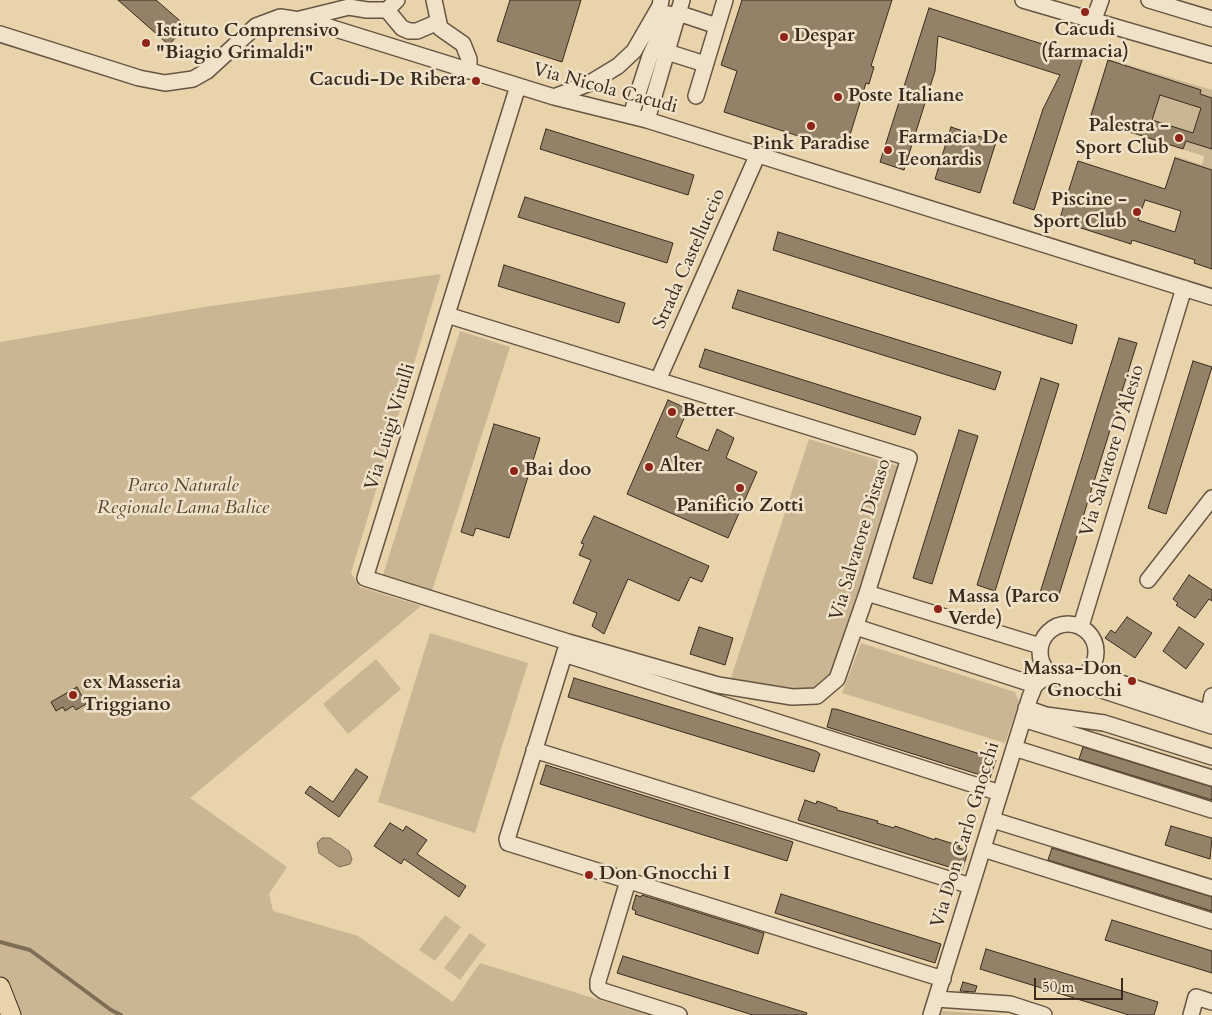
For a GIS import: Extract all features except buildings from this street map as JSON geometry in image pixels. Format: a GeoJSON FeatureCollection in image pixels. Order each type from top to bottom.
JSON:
{"type":"FeatureCollection","features":[{"type":"Feature","properties":{"kind":"main road"},"geometry":{"type":"LineString","coordinates":[[0,987],[11,1015]]}},
{"type":"Feature","properties":{"kind":"street"},"geometry":{"type":"LineString","coordinates":[[434,0],[438,22],[444,33],[463,44],[469,59],[469,71]]}},
{"type":"Feature","properties":{"kind":"street"},"geometry":{"type":"LineString","coordinates":[[554,97],[590,83],[618,66],[634,51],[660,6],[661,0]]}},
{"type":"Feature","properties":{"kind":"street"},"geometry":{"type":"LineString","coordinates":[[696,96],[725,0]]}},
{"type":"Feature","properties":{"kind":"street"},"geometry":{"type":"LineString","coordinates":[[1023,0],[1212,56]]}},
{"type":"Feature","properties":{"kind":"street"},"geometry":{"type":"LineString","coordinates":[[1093,22],[1101,0]]}},
{"type":"Feature","properties":{"kind":"street"},"geometry":{"type":"LineString","coordinates":[[1149,0],[1212,19]]}},
{"type":"Feature","properties":{"kind":"street"},"geometry":{"type":"LineString","coordinates":[[678,4],[717,26]]}},
{"type":"Feature","properties":{"kind":"street"},"geometry":{"type":"LineString","coordinates":[[647,120],[667,52],[678,4]]}},
{"type":"Feature","properties":{"kind":"street"},"geometry":{"type":"LineString","coordinates":[[631,115],[650,56],[667,21],[678,4]]}},
{"type":"Feature","properties":{"kind":"street"},"geometry":{"type":"LineString","coordinates":[[348,33],[353,20],[359,13],[392,5],[402,28],[409,31],[417,31],[438,22]]}},
{"type":"Feature","properties":{"kind":"street"},"geometry":{"type":"LineString","coordinates":[[296,20],[349,7],[367,10]]}},
{"type":"Feature","properties":{"kind":"street","name":"Via Nicola Cacudi"},"geometry":{"type":"LineString","coordinates":[[0,34],[138,78],[165,83],[193,79],[207,71],[256,26],[280,17],[296,20],[348,33],[554,97],[631,115],[1212,297]]}},
{"type":"Feature","properties":{"kind":"street"},"geometry":{"type":"LineString","coordinates":[[667,52],[705,64]]}},
{"type":"Feature","properties":{"kind":"street","name":"Via Luigi Vitulli"},"geometry":{"type":"LineString","coordinates":[[518,86],[365,578],[566,648]]}},
{"type":"Feature","properties":{"kind":"street","name":"Strada Castelluccio"},"geometry":{"type":"LineString","coordinates":[[658,380],[758,154]]}},
{"type":"Feature","properties":{"kind":"street","name":"Via Salvatore D'Alesio"},"geometry":{"type":"LineString","coordinates":[[1080,626],[1184,288]]}},
{"type":"Feature","properties":{"kind":"street","name":"Via Salvatore Distaso"},"geometry":{"type":"LineString","coordinates":[[447,314],[909,458],[838,679],[817,696],[792,697],[718,685],[566,648]]}},
{"type":"Feature","properties":{"kind":"street"},"geometry":{"type":"LineString","coordinates":[[1148,580],[1212,498]]}},
{"type":"Feature","properties":{"kind":"street"},"geometry":{"type":"LineString","coordinates":[[867,592],[1040,646]]}},
{"type":"Feature","properties":{"kind":"street"},"geometry":{"type":"LineString","coordinates":[[1071,680],[1088,672],[1094,665],[1096,647],[1088,632],[1080,626],[1072,624],[1054,627],[1047,633],[1040,646],[1040,658],[1049,674],[1056,678],[1071,680],[1211,720]]}},
{"type":"Feature","properties":{"kind":"street"},"geometry":{"type":"LineString","coordinates":[[856,627],[1035,685],[1049,674]]}},
{"type":"Feature","properties":{"kind":"street"},"geometry":{"type":"LineString","coordinates":[[943,978],[609,876],[508,843],[506,839],[566,648],[1000,793]]}},
{"type":"Feature","properties":{"kind":"street"},"geometry":{"type":"LineString","coordinates":[[1088,672],[1211,720]]}},
{"type":"Feature","properties":{"kind":"street","name":"Via Don Carlo Gnocchi"},"geometry":{"type":"LineString","coordinates":[[931,1015],[1035,685]]}},
{"type":"Feature","properties":{"kind":"street"},"geometry":{"type":"LineString","coordinates":[[1211,720],[1212,696]]}},
{"type":"Feature","properties":{"kind":"street"},"geometry":{"type":"LineString","coordinates":[[1025,713],[1104,723],[1212,757]]}},
{"type":"Feature","properties":{"kind":"street"},"geometry":{"type":"LineString","coordinates":[[1025,713],[1212,778]]}},
{"type":"Feature","properties":{"kind":"street"},"geometry":{"type":"LineString","coordinates":[[1014,748],[1212,810]]}},
{"type":"Feature","properties":{"kind":"street"},"geometry":{"type":"LineString","coordinates":[[534,750],[971,886]]}},
{"type":"Feature","properties":{"kind":"street"},"geometry":{"type":"LineString","coordinates":[[993,820],[1212,888]]}},
{"type":"Feature","properties":{"kind":"street"},"geometry":{"type":"LineString","coordinates":[[983,849],[1212,921]]}},
{"type":"Feature","properties":{"kind":"street"},"geometry":{"type":"LineString","coordinates":[[628,881],[598,981],[598,987],[603,992],[679,1015]]}},
{"type":"Feature","properties":{"kind":"street"},"geometry":{"type":"LineString","coordinates":[[1191,1015],[1196,997],[1212,1002]]}},
{"type":"Feature","properties":{"kind":"street"},"geometry":{"type":"LineString","coordinates":[[936,999],[1010,1004],[1044,1015]]}},
{"type":"Feature","properties":{"kind":"green space","name":"Palestra - Sport Club"},"geometry":{"type":"Polygon","coordinates":[[[1108,59],[1212,90],[1212,196],[1167,182],[1175,156],[1202,165],[1204,156],[1088,120],[1108,59]]]}},
{"type":"Feature","properties":{"kind":"green space","name":"Parco Naturale Regionale Lama Balice"},"geometry":{"type":"Polygon","coordinates":[[[441,274],[351,573],[360,587],[421,606],[190,798],[287,867],[269,894],[273,911],[358,936],[453,1002],[480,963],[648,1015],[0,1015],[0,342],[204,307],[441,274]]]}},
{"type":"Feature","properties":{"kind":"green space"},"geometry":{"type":"Polygon","coordinates":[[[460,331],[510,347],[432,591],[383,575],[460,331]]]}},
{"type":"Feature","properties":{"kind":"green space"},"geometry":{"type":"Polygon","coordinates":[[[809,439],[898,466],[845,633],[827,682],[810,692],[730,681],[809,439]]]}},
{"type":"Feature","properties":{"kind":"green space"},"geometry":{"type":"Polygon","coordinates":[[[430,633],[528,663],[475,833],[378,802],[430,633]]]}},
{"type":"Feature","properties":{"kind":"green space"},"geometry":{"type":"Polygon","coordinates":[[[861,643],[1015,692],[1019,702],[1005,743],[842,693],[861,643]]]}},
{"type":"Feature","properties":{"kind":"green space"},"geometry":{"type":"Polygon","coordinates":[[[376,659],[401,689],[348,734],[323,704],[376,659]]]}},
{"type":"Feature","properties":{"kind":"green space"},"geometry":{"type":"Polygon","coordinates":[[[445,915],[461,927],[435,961],[419,950],[445,915]]]}},
{"type":"Feature","properties":{"kind":"green space"},"geometry":{"type":"Polygon","coordinates":[[[470,933],[486,945],[460,980],[444,968],[470,933]]]}},
{"type":"Feature","properties":{"kind":"green space"},"geometry":{"type":"Polygon","coordinates":[[[942,1011],[1003,1015],[941,1015],[942,1011]]]}},
{"type":"Feature","properties":{"kind":"shaded area"},"geometry":{"type":"Polygon","coordinates":[[[322,838],[330,838],[349,851],[352,859],[350,864],[339,867],[319,853],[317,843],[322,838]]]}},
{"type":"Feature","properties":{"kind":"waterway"},"geometry":{"type":"LineString","coordinates":[[0,942],[30,950],[111,1010],[121,1015]]}},
{"type":"Feature","properties":{"kind":"place","name":"Cacudi (farmacia)"},"geometry":{"type":"Point","coordinates":[1085,12]}},
{"type":"Feature","properties":{"kind":"place","name":"Despar"},"geometry":{"type":"Point","coordinates":[784,37]}},
{"type":"Feature","properties":{"kind":"place","name":"Istituto Comprensivo \"Biagio Grimaldi\""},"geometry":{"type":"Point","coordinates":[146,43]}},
{"type":"Feature","properties":{"kind":"place","name":"Cacudi-De Ribera"},"geometry":{"type":"Point","coordinates":[476,81]}},
{"type":"Feature","properties":{"kind":"place","name":"Poste Italiane"},"geometry":{"type":"Point","coordinates":[838,97]}},
{"type":"Feature","properties":{"kind":"place","name":"Pink Paradise"},"geometry":{"type":"Point","coordinates":[811,126]}},
{"type":"Feature","properties":{"kind":"place","name":"Palestra - Sport Club"},"geometry":{"type":"Point","coordinates":[1179,138]}},
{"type":"Feature","properties":{"kind":"place","name":"Farmacia De Leonardis"},"geometry":{"type":"Point","coordinates":[888,150]}},
{"type":"Feature","properties":{"kind":"place","name":"Piscine - Sport Club"},"geometry":{"type":"Point","coordinates":[1137,212]}},
{"type":"Feature","properties":{"kind":"place","name":"Better"},"geometry":{"type":"Point","coordinates":[672,412]}},
{"type":"Feature","properties":{"kind":"place","name":"Alter"},"geometry":{"type":"Point","coordinates":[649,467]}},
{"type":"Feature","properties":{"kind":"place","name":"Bai doo"},"geometry":{"type":"Point","coordinates":[514,471]}},
{"type":"Feature","properties":{"kind":"place","name":"Panificio Zotti"},"geometry":{"type":"Point","coordinates":[740,488]}},
{"type":"Feature","properties":{"kind":"place","name":"Massa (Parco Verde)"},"geometry":{"type":"Point","coordinates":[938,609]}},
{"type":"Feature","properties":{"kind":"place","name":"Massa-Don Gnocchi"},"geometry":{"type":"Point","coordinates":[1132,681]}},
{"type":"Feature","properties":{"kind":"place","name":"ex Masseria Triggiano"},"geometry":{"type":"Point","coordinates":[73,695]}},
{"type":"Feature","properties":{"kind":"place","name":"Don Gnocchi I"},"geometry":{"type":"Point","coordinates":[589,875]}}]}
